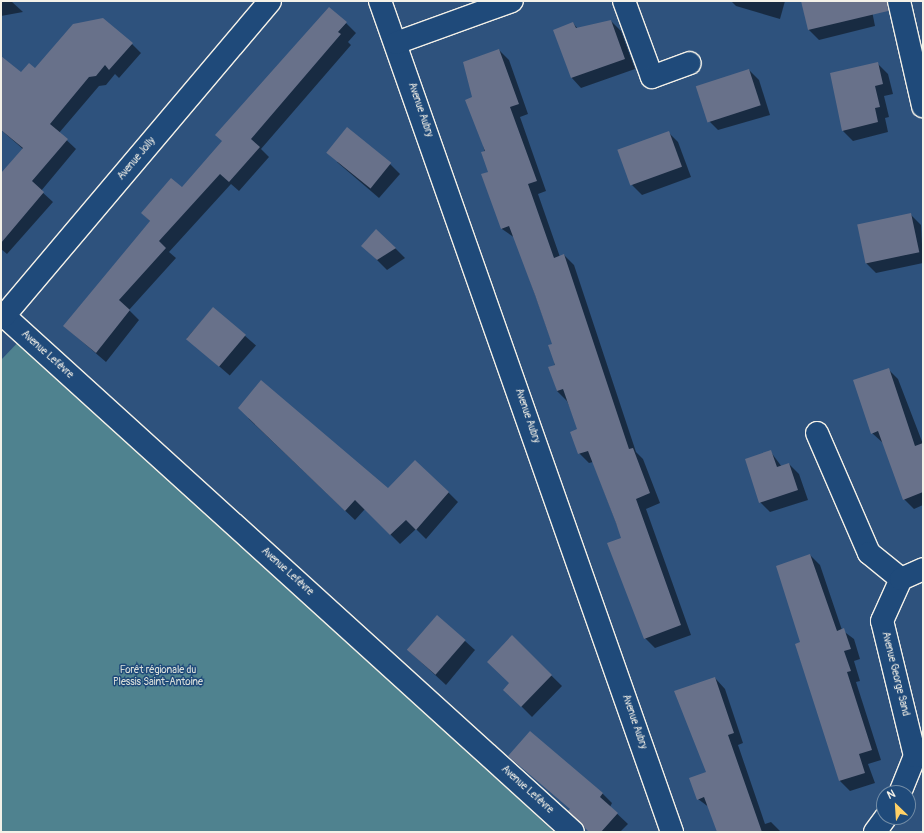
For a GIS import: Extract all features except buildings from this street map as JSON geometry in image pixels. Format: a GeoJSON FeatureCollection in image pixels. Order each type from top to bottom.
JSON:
{"type":"FeatureCollection","features":[{"type":"Feature","properties":{"kind":"street","name":"Avenue Jolly"},"geometry":{"type":"LineString","coordinates":[[3,314],[270,1]]}},
{"type":"Feature","properties":{"kind":"street","name":"Avenue Aubry"},"geometry":{"type":"LineString","coordinates":[[380,1],[672,832]]}},
{"type":"Feature","properties":{"kind":"street"},"geometry":{"type":"LineString","coordinates":[[396,43],[512,1]]}},
{"type":"Feature","properties":{"kind":"street"},"geometry":{"type":"LineString","coordinates":[[624,1],[652,76],[690,63]]}},
{"type":"Feature","properties":{"kind":"street"},"geometry":{"type":"LineString","coordinates":[[899,1],[923,106]]}},
{"type":"Feature","properties":{"kind":"street","name":"Avenue Lefèvre"},"geometry":{"type":"LineString","coordinates":[[3,314],[573,832]]}},
{"type":"Feature","properties":{"kind":"street"},"geometry":{"type":"LineString","coordinates":[[817,433],[869,553],[901,579],[923,569]]}},
{"type":"Feature","properties":{"kind":"street","name":"Avenue George Sand"},"geometry":{"type":"LineString","coordinates":[[901,579],[882,621],[919,754],[904,785]]}},
{"type":"Feature","properties":{"kind":"green space","name":"Forêt régionale du Plessis Saint-Antoine"},"geometry":{"type":"Polygon","coordinates":[[[24,336],[554,832],[1,832],[1,360],[24,336]]]}}]}
